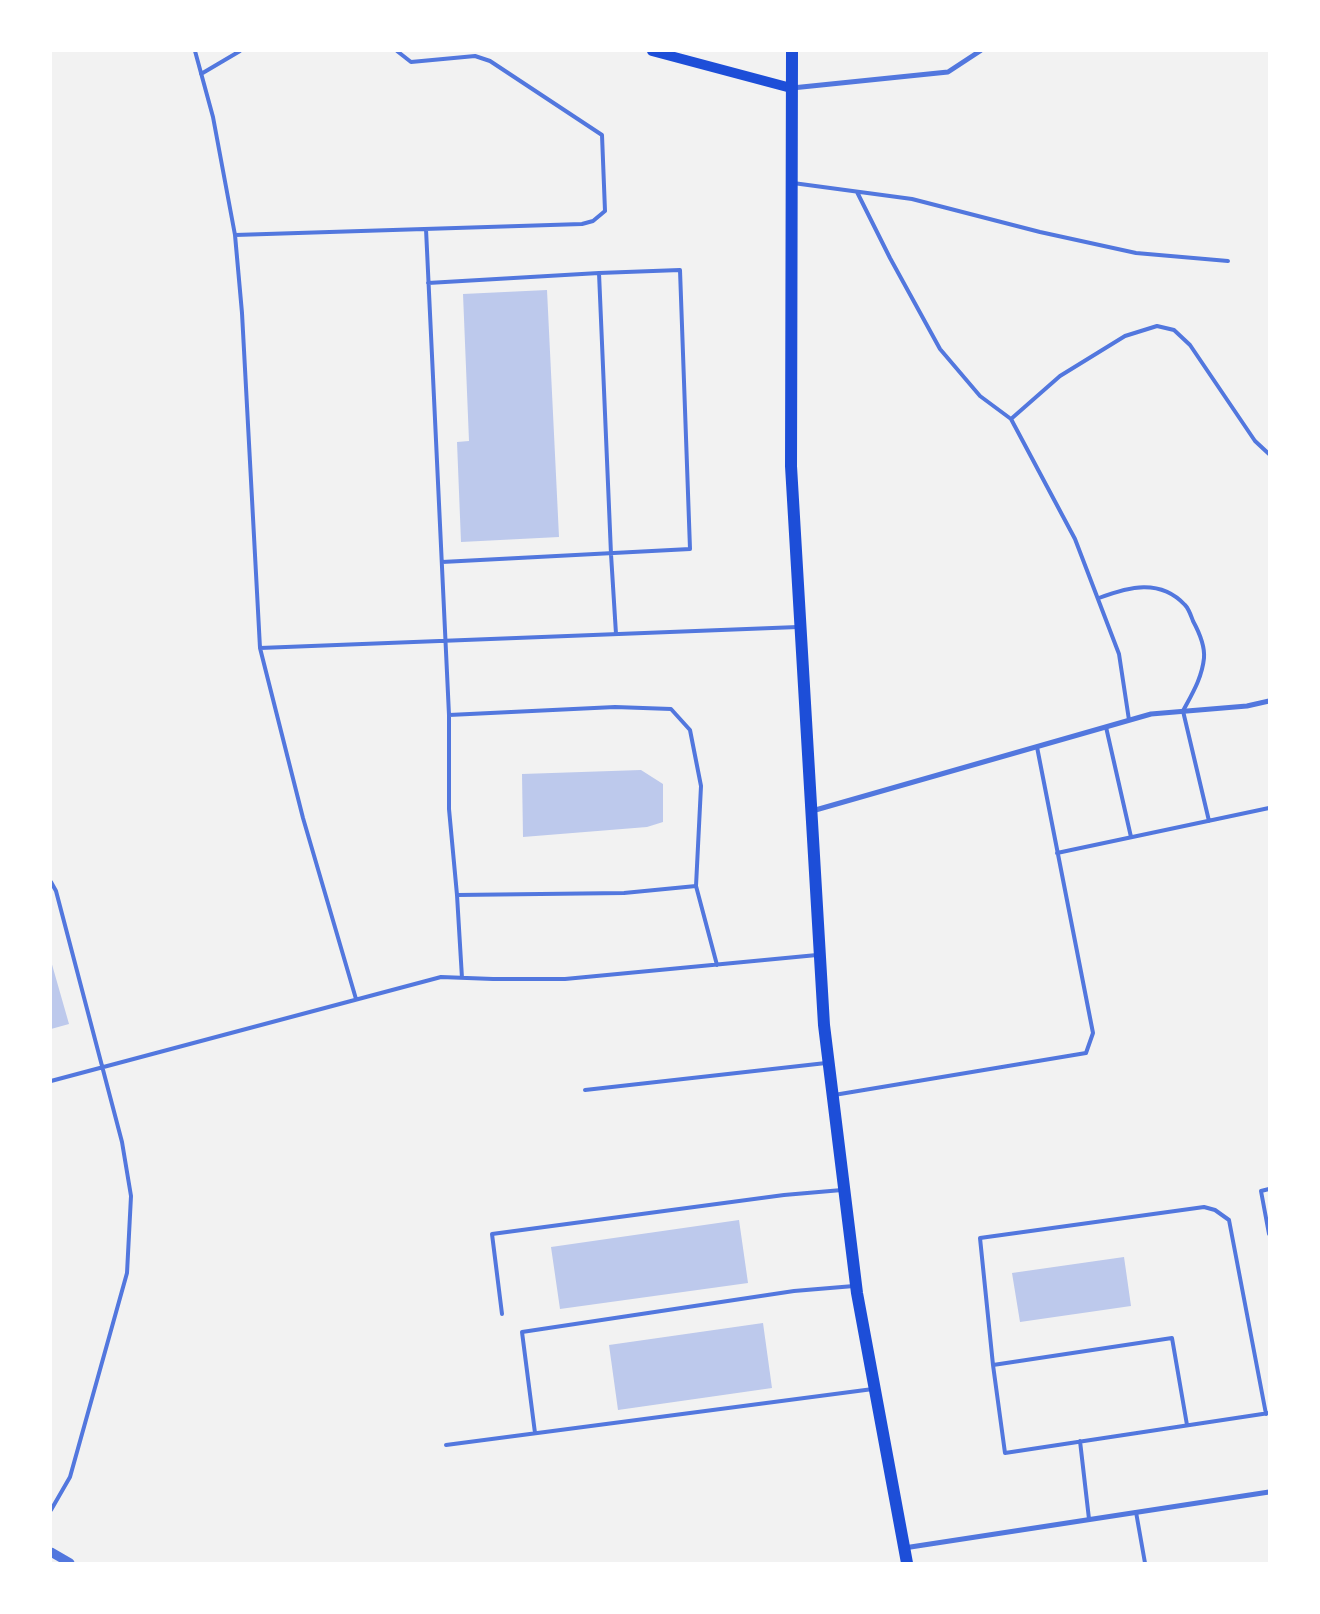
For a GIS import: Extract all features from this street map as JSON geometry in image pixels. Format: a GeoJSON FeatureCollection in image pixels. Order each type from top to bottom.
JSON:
{"type":"FeatureCollection","features":[{"type":"Feature","properties":{"kind":"main road"},"geometry":{"type":"LineString","coordinates":[[652,51],[791,88]]}},
{"type":"Feature","properties":{"kind":"main road"},"geometry":{"type":"LineString","coordinates":[[792,51],[791,466],[824,1025],[856,1286],[906,1563]]}},
{"type":"Feature","properties":{"kind":"street"},"geometry":{"type":"LineString","coordinates":[[791,88],[948,72],[980,51]]}},
{"type":"Feature","properties":{"kind":"street"},"geometry":{"type":"LineString","coordinates":[[811,811],[1151,714],[1247,706],[1269,701]]}},
{"type":"Feature","properties":{"kind":"street"},"geometry":{"type":"LineString","coordinates":[[904,1548],[1269,1492]]}},
{"type":"Feature","properties":{"kind":"street"},"geometry":{"type":"LineString","coordinates":[[51,1552],[70,1563]]}},
{"type":"Feature","properties":{"kind":"lane"},"geometry":{"type":"LineString","coordinates":[[195,51],[212,117],[235,235],[242,313],[260,648],[303,818],[356,999]]}},
{"type":"Feature","properties":{"kind":"lane"},"geometry":{"type":"LineString","coordinates":[[201,74],[240,51]]}},
{"type":"Feature","properties":{"kind":"lane"},"geometry":{"type":"LineString","coordinates":[[235,235],[582,224],[593,221],[605,211],[602,135],[490,61],[475,56],[412,62],[397,51]]}},
{"type":"Feature","properties":{"kind":"lane"},"geometry":{"type":"LineString","coordinates":[[791,183],[912,199],[1040,232],[1136,253],[1228,261]]}},
{"type":"Feature","properties":{"kind":"lane"},"geometry":{"type":"LineString","coordinates":[[857,192],[940,350],[980,396],[1011,418],[1075,539],[1119,654],[1130,720]]}},
{"type":"Feature","properties":{"kind":"lane"},"geometry":{"type":"LineString","coordinates":[[426,229],[449,715],[449,809],[458,895],[462,978]]}},
{"type":"Feature","properties":{"kind":"lane"},"geometry":{"type":"LineString","coordinates":[[428,283],[680,270],[690,548],[611,554],[442,562]]}},
{"type":"Feature","properties":{"kind":"lane"},"geometry":{"type":"LineString","coordinates":[[599,273],[616,634]]}},
{"type":"Feature","properties":{"kind":"lane"},"geometry":{"type":"LineString","coordinates":[[1011,418],[1060,376],[1125,336],[1157,326],[1174,330],[1190,345],[1255,441],[1269,454]]}},
{"type":"Feature","properties":{"kind":"lane"},"geometry":{"type":"LineString","coordinates":[[1099,598],[1125,588],[1149,587],[1171,594],[1186,606],[1200,634],[1204,656],[1199,682],[1183,711],[1209,821]]}},
{"type":"Feature","properties":{"kind":"lane"},"geometry":{"type":"LineString","coordinates":[[260,648],[801,627]]}},
{"type":"Feature","properties":{"kind":"lane"},"geometry":{"type":"LineString","coordinates":[[449,715],[615,707],[671,709],[690,730],[701,786],[696,886],[717,964]]}},
{"type":"Feature","properties":{"kind":"lane"},"geometry":{"type":"LineString","coordinates":[[1106,727],[1131,837]]}},
{"type":"Feature","properties":{"kind":"lane"},"geometry":{"type":"LineString","coordinates":[[833,1096],[1086,1053],[1092,1033],[1036,747]]}},
{"type":"Feature","properties":{"kind":"lane"},"geometry":{"type":"LineString","coordinates":[[1057,853],[1269,808]]}},
{"type":"Feature","properties":{"kind":"lane"},"geometry":{"type":"LineString","coordinates":[[51,882],[56,891],[122,1142],[132,1196],[127,1274],[70,1477],[51,1510]]}},
{"type":"Feature","properties":{"kind":"lane"},"geometry":{"type":"LineString","coordinates":[[458,895],[624,893],[696,886]]}},
{"type":"Feature","properties":{"kind":"lane"},"geometry":{"type":"LineString","coordinates":[[51,1081],[441,977],[565,979],[820,954]]}},
{"type":"Feature","properties":{"kind":"lane"},"geometry":{"type":"LineString","coordinates":[[585,1090],[828,1062]]}},
{"type":"Feature","properties":{"kind":"lane"},"geometry":{"type":"LineString","coordinates":[[1269,1189],[1261,1191],[1269,1234]]}},
{"type":"Feature","properties":{"kind":"lane"},"geometry":{"type":"LineString","coordinates":[[502,1314],[492,1234],[784,1195],[844,1190]]}},
{"type":"Feature","properties":{"kind":"lane"},"geometry":{"type":"LineString","coordinates":[[1204,1207],[1215,1210],[1229,1220],[1268,1414],[1005,1453],[993,1365],[980,1238],[1204,1207]]}},
{"type":"Feature","properties":{"kind":"lane"},"geometry":{"type":"LineString","coordinates":[[535,1434],[522,1332],[794,1291],[856,1286]]}},
{"type":"Feature","properties":{"kind":"lane"},"geometry":{"type":"LineString","coordinates":[[993,1365],[1172,1338],[1187,1425]]}},
{"type":"Feature","properties":{"kind":"lane"},"geometry":{"type":"LineString","coordinates":[[446,1445],[875,1388]]}},
{"type":"Feature","properties":{"kind":"lane"},"geometry":{"type":"LineString","coordinates":[[1080,1441],[1089,1519]]}},
{"type":"Feature","properties":{"kind":"lane"},"geometry":{"type":"LineString","coordinates":[[1136,1512],[1145,1563]]}},
{"type":"Feature","properties":{"kind":"building"},"geometry":{"type":"Polygon","coordinates":[[[547,290],[559,537],[461,542],[457,442],[469,441],[463,294],[547,290]]]}},
{"type":"Feature","properties":{"kind":"building"},"geometry":{"type":"Polygon","coordinates":[[[641,770],[663,784],[663,822],[647,827],[523,837],[522,774],[641,770]]]}},
{"type":"Feature","properties":{"kind":"building"},"geometry":{"type":"Polygon","coordinates":[[[51,961],[69,1024],[51,1029],[51,961]]]}},
{"type":"Feature","properties":{"kind":"building"},"geometry":{"type":"Polygon","coordinates":[[[739,1220],[748,1283],[560,1309],[551,1247],[739,1220]]]}},
{"type":"Feature","properties":{"kind":"building"},"geometry":{"type":"Polygon","coordinates":[[[1124,1257],[1131,1306],[1020,1322],[1012,1273],[1124,1257]]]}},
{"type":"Feature","properties":{"kind":"building"},"geometry":{"type":"Polygon","coordinates":[[[763,1323],[772,1388],[618,1410],[609,1345],[763,1323]]]}}]}
